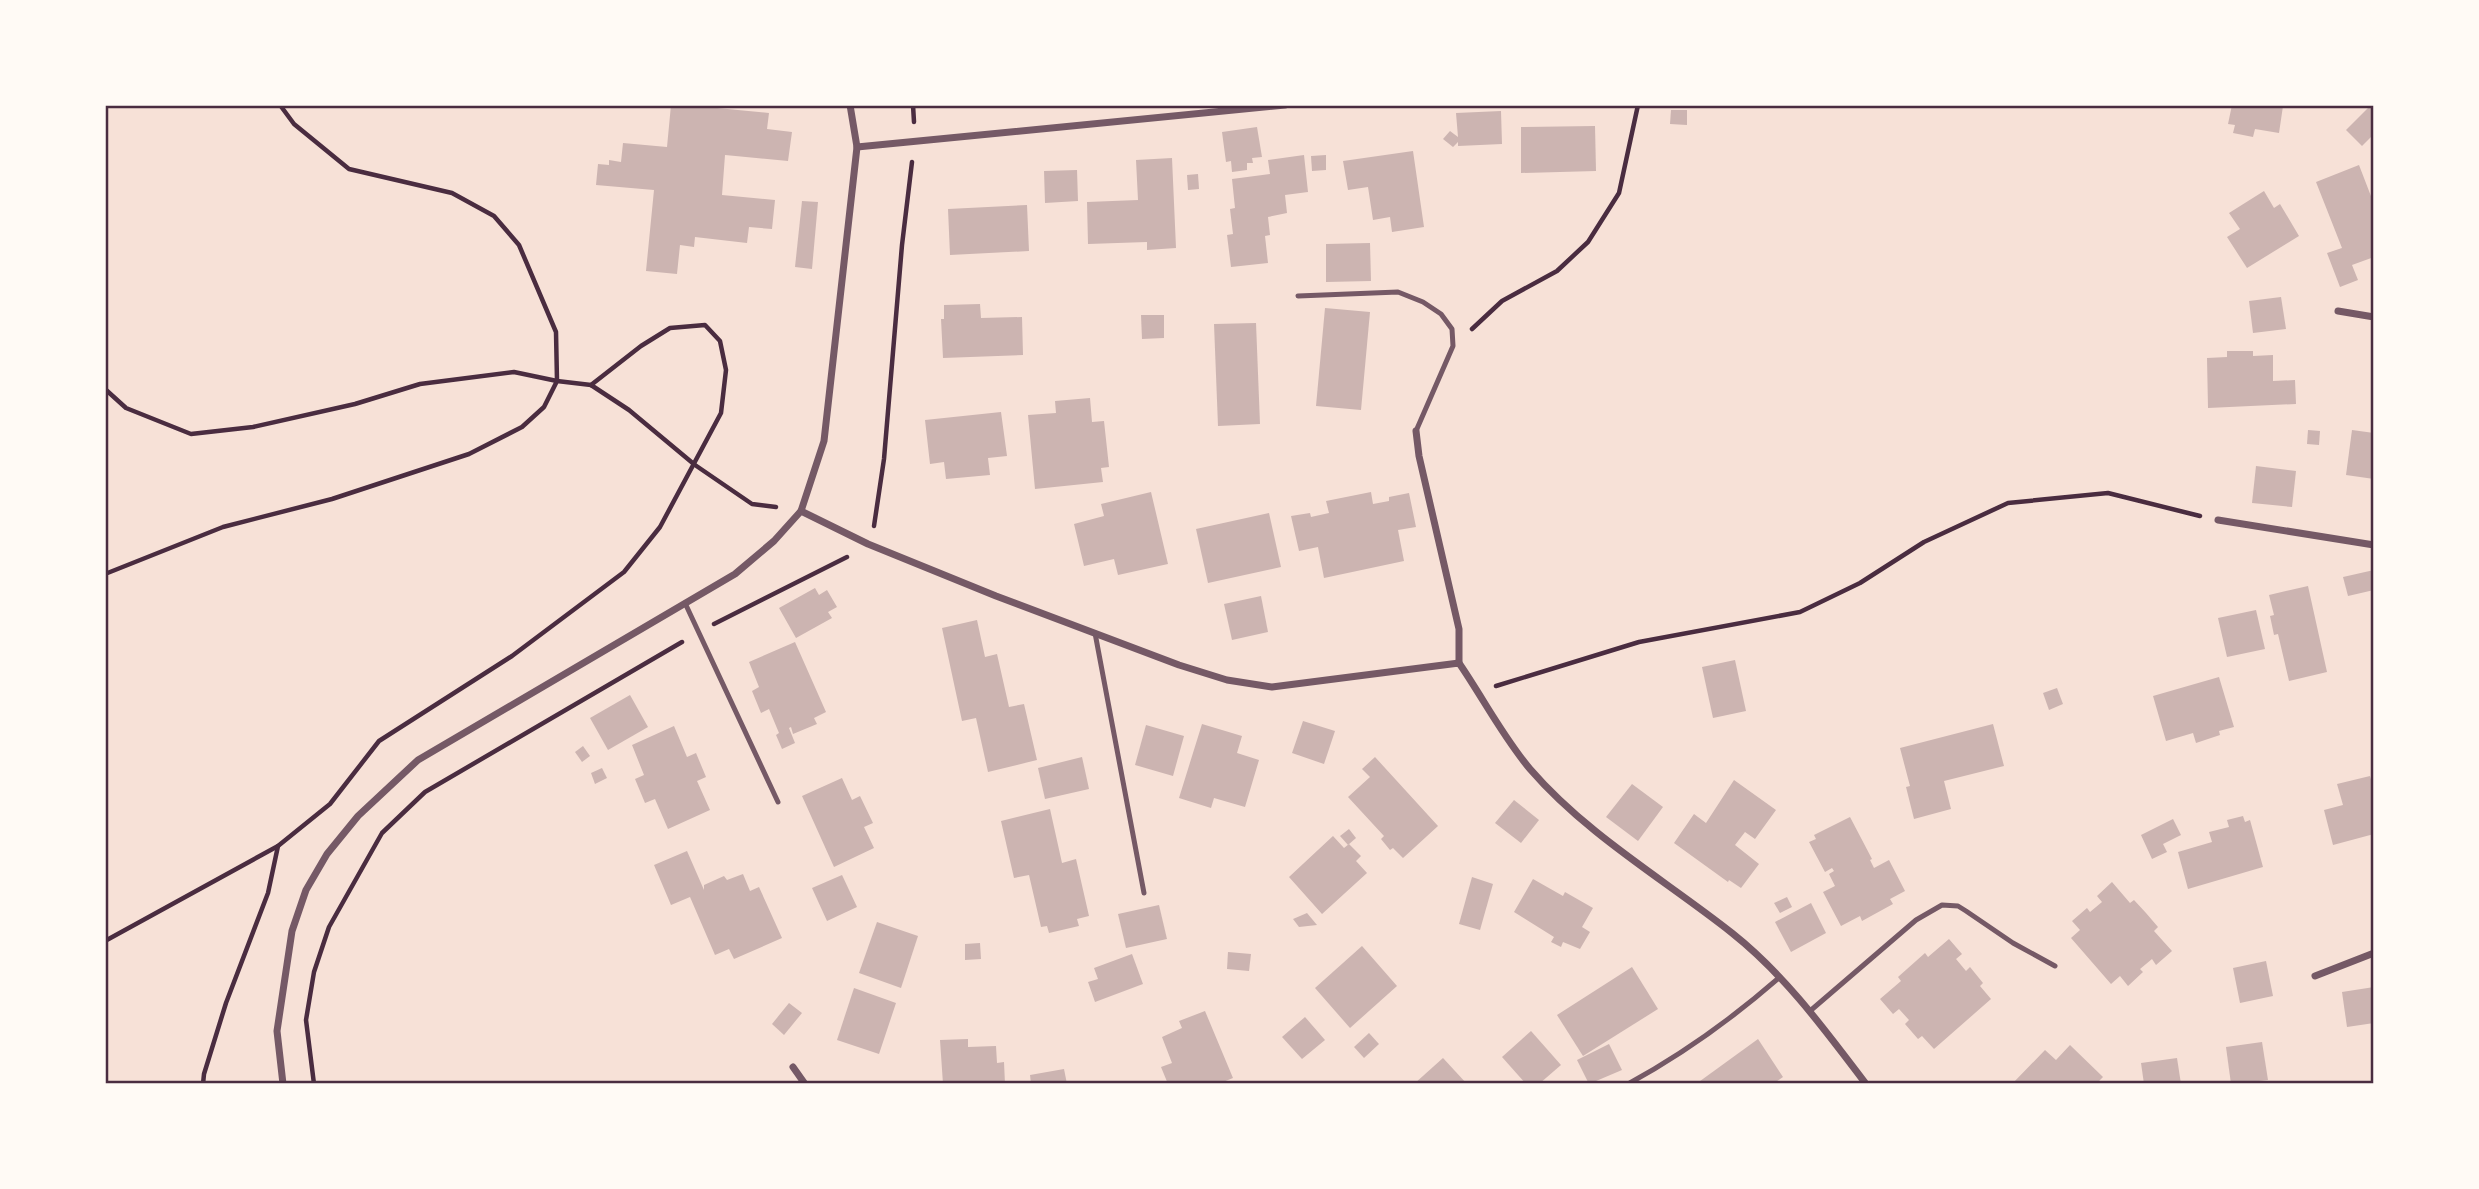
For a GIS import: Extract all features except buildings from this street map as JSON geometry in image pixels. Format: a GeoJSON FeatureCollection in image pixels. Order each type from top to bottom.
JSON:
{"type":"FeatureCollection","features":[{"type":"Feature","properties":{"kind":"street"},"geometry":{"type":"LineString","coordinates":[[283,1084],[277,1031],[292,931],[306,890],[327,854],[358,816],[418,760],[735,574],[774,541],[801,511],[824,441],[857,147],[850,105]]}},
{"type":"Feature","properties":{"kind":"street"},"geometry":{"type":"LineString","coordinates":[[857,147],[1285,105]]}},
{"type":"Feature","properties":{"kind":"street"},"geometry":{"type":"LineString","coordinates":[[2338,311],[2374,317]]}},
{"type":"Feature","properties":{"kind":"street"},"geometry":{"type":"LineString","coordinates":[[1416,431],[1419,456],[1459,629],[1459,663],[1506,736],[1531,771],[1592,829],[1734,935],[1780,977],[1810,1010],[1866,1084]]}},
{"type":"Feature","properties":{"kind":"street"},"geometry":{"type":"LineString","coordinates":[[801,511],[868,544],[1095,633],[1227,680],[1272,687],[1459,663]]}},
{"type":"Feature","properties":{"kind":"street"},"geometry":{"type":"LineString","coordinates":[[2218,520],[2374,545]]}},
{"type":"Feature","properties":{"kind":"street"},"geometry":{"type":"LineString","coordinates":[[2315,976],[2374,954]]}},
{"type":"Feature","properties":{"kind":"street"},"geometry":{"type":"LineString","coordinates":[[793,1067],[805,1084]]}},
{"type":"Feature","properties":{"kind":"lane"},"geometry":{"type":"LineString","coordinates":[[1297,296],[1388,292],[1406,294],[1441,314],[1452,329],[1453,346],[1416,431]]}},
{"type":"Feature","properties":{"kind":"lane"},"geometry":{"type":"LineString","coordinates":[[685,603],[778,802]]}},
{"type":"Feature","properties":{"kind":"lane"},"geometry":{"type":"LineString","coordinates":[[1095,633],[1144,893]]}},
{"type":"Feature","properties":{"kind":"lane"},"geometry":{"type":"LineString","coordinates":[[1810,1010],[1916,920],[1942,905],[1958,906],[2012,943],[2054,966]]}},
{"type":"Feature","properties":{"kind":"lane"},"geometry":{"type":"LineString","coordinates":[[1628,1084],[1681,1053],[1735,1016],[1780,977]]}},
{"type":"Feature","properties":{"kind":"path"},"geometry":{"type":"LineString","coordinates":[[105,574],[223,527],[332,499],[469,454],[522,427],[544,407],[557,381],[556,332],[519,245],[494,216],[452,193],[349,169],[295,124],[280,105]]}},
{"type":"Feature","properties":{"kind":"path"},"geometry":{"type":"LineString","coordinates":[[1453,346],[1502,301],[1557,271],[1588,242],[1619,193],[1637,105]]}},
{"type":"Feature","properties":{"kind":"path"},"geometry":{"type":"LineString","coordinates":[[105,942],[278,846],[330,804],[379,741],[512,656],[624,572],[660,527],[722,414],[726,370],[720,341],[705,325],[670,328],[641,346],[591,385]]}},
{"type":"Feature","properties":{"kind":"path"},"geometry":{"type":"LineString","coordinates":[[105,390],[126,408],[191,434],[253,427],[355,404],[420,384],[514,372],[591,385],[629,410],[695,466],[752,504],[801,511]]}},
{"type":"Feature","properties":{"kind":"path"},"geometry":{"type":"LineString","coordinates":[[1478,691],[1639,642],[1800,612],[1860,583],[1924,542],[2008,503],[2108,493],[2218,520]]}},
{"type":"Feature","properties":{"kind":"path"},"geometry":{"type":"LineString","coordinates":[[203,1084],[226,1003],[268,893],[278,846]]}}]}
